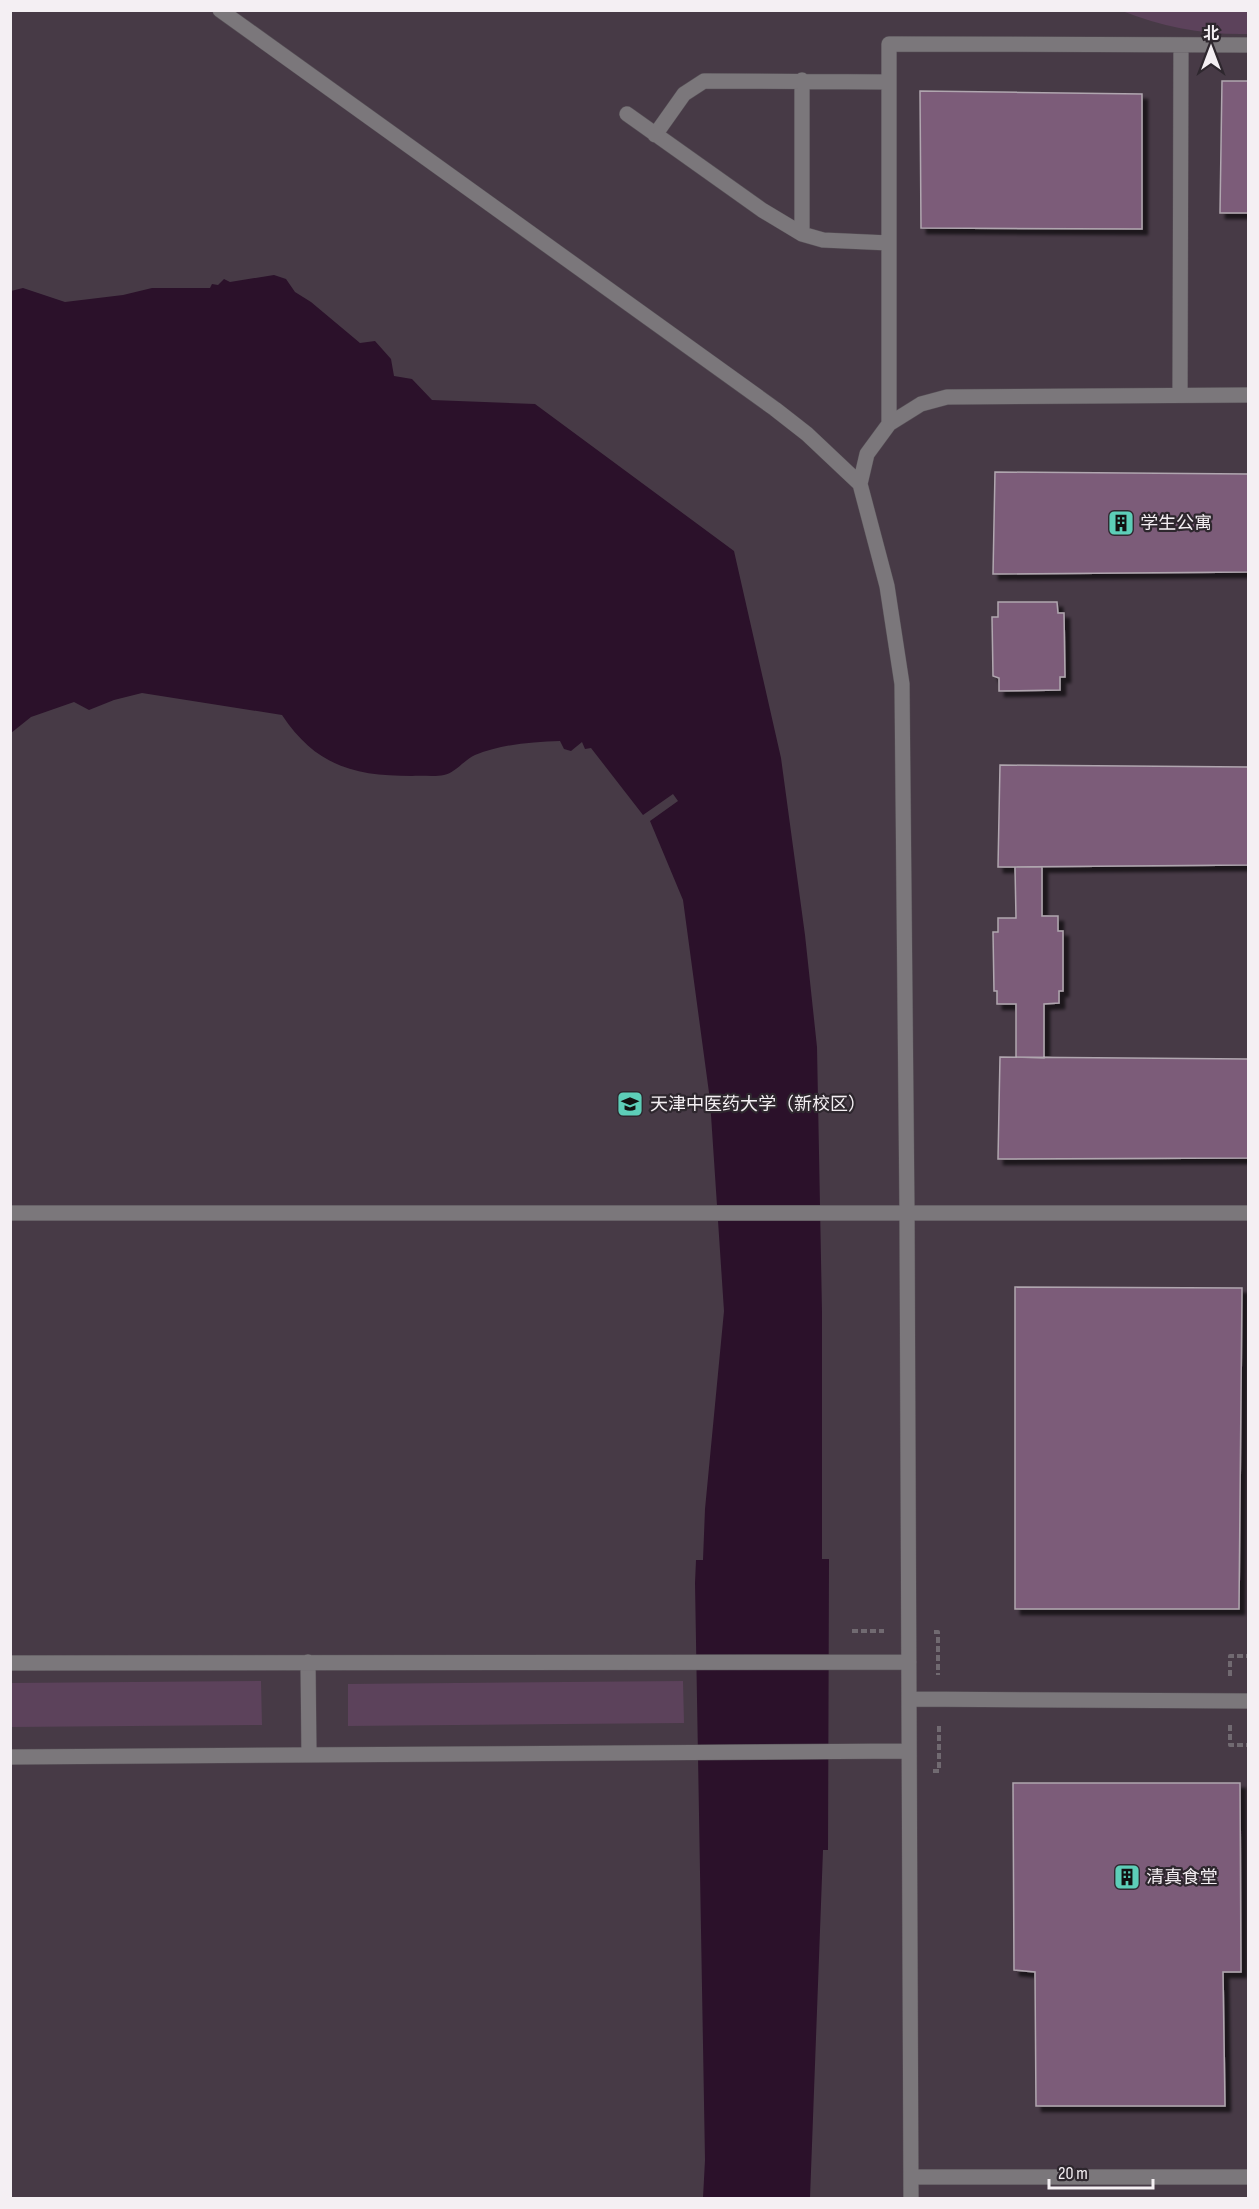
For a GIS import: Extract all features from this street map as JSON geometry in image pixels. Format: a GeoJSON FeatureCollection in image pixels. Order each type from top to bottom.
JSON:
{"type":"FeatureCollection","features":[{"type":"Feature","properties":{"kind":"lane"},"geometry":{"type":"LineString","coordinates":[[220,10],[775,409],[807,434],[860,484]]}},
{"type":"Feature","properties":{"kind":"lane"},"geometry":{"type":"LineString","coordinates":[[889,424],[889,44],[1248,45]]}},
{"type":"Feature","properties":{"kind":"lane"},"geometry":{"type":"LineString","coordinates":[[1180,395],[1181,45]]}},
{"type":"Feature","properties":{"kind":"lane"},"geometry":{"type":"LineString","coordinates":[[802,80],[802,234]]}},
{"type":"Feature","properties":{"kind":"lane"},"geometry":{"type":"LineString","coordinates":[[655,135],[684,94],[704,81],[889,82]]}},
{"type":"Feature","properties":{"kind":"lane"},"geometry":{"type":"LineString","coordinates":[[627,114],[762,210],[802,234],[823,240],[890,243]]}},
{"type":"Feature","properties":{"kind":"lane"},"geometry":{"type":"LineString","coordinates":[[911,2199],[907,1211],[902,684],[895,625],[860,484],[867,454],[889,424],[921,404],[947,397],[1248,395]]}},
{"type":"Feature","properties":{"kind":"lane"},"geometry":{"type":"LineString","coordinates":[[10,1213],[704,1214],[907,1211],[1248,1213]]}},
{"type":"Feature","properties":{"kind":"lane"},"geometry":{"type":"LineString","coordinates":[[308,1662],[309,1754]]}},
{"type":"Feature","properties":{"kind":"lane"},"geometry":{"type":"LineString","coordinates":[[10,1663],[909,1662]]}},
{"type":"Feature","properties":{"kind":"lane"},"geometry":{"type":"LineString","coordinates":[[909,1699],[1248,1701]]}},
{"type":"Feature","properties":{"kind":"lane"},"geometry":{"type":"LineString","coordinates":[[10,1757],[909,1751]]}},
{"type":"Feature","properties":{"kind":"lane"},"geometry":{"type":"LineString","coordinates":[[911,2177],[1248,2177]]}},
{"type":"Feature","properties":{"kind":"path"},"geometry":{"type":"LineString","coordinates":[[1230,1656],[1248,1656]]}},
{"type":"Feature","properties":{"kind":"shaded area","name":"天津中医药大学（新校区）"},"geometry":{"type":"Polygon","coordinates":[[[11,11],[1248,11],[1248,2198],[11,2198],[11,11]]]}},
{"type":"Feature","properties":{"kind":"shaded area"},"geometry":{"type":"Polygon","coordinates":[[[1122,11],[1248,11],[1248,34],[1184,29],[1122,11]]]}},
{"type":"Feature","properties":{"kind":"shaded area"},"geometry":{"type":"Polygon","coordinates":[[[274,275],[286,279],[295,292],[311,302],[360,343],[375,341],[391,359],[394,376],[412,379],[432,400],[535,404],[734,551],[781,758],[805,935],[817,1047],[822,1312],[822,1559],[829,1559],[828,1850],[823,1850],[810,2198],[703,2198],[705,2160],[695,1583],[696,1560],[703,1560],[705,1509],[724,1311],[710,1100],[683,900],[650,821],[678,801],[673,794],[643,815],[591,748],[585,749],[582,742],[571,751],[564,749],[560,741],[496,748],[475,755],[452,772],[444,775],[372,774],[338,765],[323,757],[308,746],[282,715],[142,693],[114,700],[89,710],[74,702],[31,717],[11,733],[11,291],[23,288],[65,302],[123,295],[152,288],[210,288],[212,284],[218,285],[224,279],[230,282],[274,275]]]}},
{"type":"Feature","properties":{"kind":"shaded area"},"geometry":{"type":"Polygon","coordinates":[[[261,1681],[262,1725],[11,1727],[11,1683],[261,1681]]]}},
{"type":"Feature","properties":{"kind":"shaded area"},"geometry":{"type":"Polygon","coordinates":[[[683,1681],[684,1723],[348,1726],[348,1684],[683,1681]]]}},
{"type":"Feature","properties":{"kind":"building"},"geometry":{"type":"Polygon","coordinates":[[[1222,81],[1248,81],[1248,213],[1220,213],[1222,81]]]}},
{"type":"Feature","properties":{"kind":"building"},"geometry":{"type":"Polygon","coordinates":[[[920,91],[1142,94],[1142,229],[921,228],[920,91]]]}},
{"type":"Feature","properties":{"kind":"building","name":"学生公寓"},"geometry":{"type":"Polygon","coordinates":[[[995,472],[1248,474],[1248,572],[993,574],[995,472]]]}},
{"type":"Feature","properties":{"kind":"building"},"geometry":{"type":"Polygon","coordinates":[[[998,602],[1057,602],[1058,613],[1064,613],[1065,677],[1060,677],[1060,690],[999,691],[999,678],[993,676],[992,617],[998,617],[998,602]]]}},
{"type":"Feature","properties":{"kind":"building"},"geometry":{"type":"Polygon","coordinates":[[[1000,765],[1248,767],[1248,865],[998,867],[1000,765]]]}},
{"type":"Feature","properties":{"kind":"building"},"geometry":{"type":"Polygon","coordinates":[[[1015,867],[1042,867],[1042,916],[1058,916],[1058,931],[1063,931],[1063,991],[1059,991],[1059,1003],[1044,1004],[1044,1058],[1016,1057],[1016,1004],[997,1004],[997,991],[994,991],[993,932],[998,932],[998,918],[1016,918],[1015,867]]]}},
{"type":"Feature","properties":{"kind":"building"},"geometry":{"type":"Polygon","coordinates":[[[1000,1057],[1248,1059],[1248,1158],[998,1159],[1000,1057]]]}},
{"type":"Feature","properties":{"kind":"building"},"geometry":{"type":"Polygon","coordinates":[[[1015,1287],[1242,1288],[1239,1609],[1015,1609],[1015,1287]]]}},
{"type":"Feature","properties":{"kind":"building","name":"清真食堂"},"geometry":{"type":"Polygon","coordinates":[[[1013,1783],[1240,1783],[1241,1972],[1223,1972],[1225,2106],[1036,2106],[1035,1972],[1014,1970],[1013,1783]]]}},
{"type":"Feature","properties":{"kind":"place","name":"学生公寓"},"geometry":{"type":"Point","coordinates":[1121,523]}},
{"type":"Feature","properties":{"kind":"place","name":"天津中医药大学（新校区）"},"geometry":{"type":"Point","coordinates":[630,1104]}},
{"type":"Feature","properties":{"kind":"place","name":"清真食堂"},"geometry":{"type":"Point","coordinates":[1127,1877]}}]}
